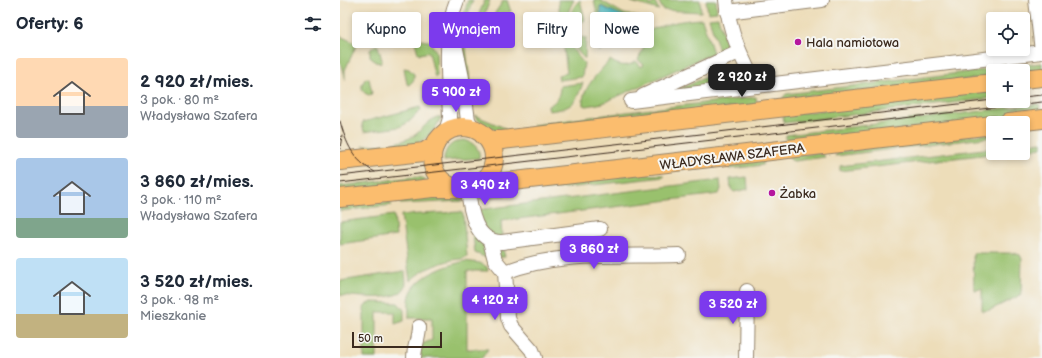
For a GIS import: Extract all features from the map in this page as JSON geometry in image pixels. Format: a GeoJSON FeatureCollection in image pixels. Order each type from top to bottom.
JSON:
{"type":"FeatureCollection","features":[{"type":"Feature","properties":{"kind":"main road"},"geometry":{"type":"LineString","coordinates":[[1030,78],[1042,77]]}},
{"type":"Feature","properties":{"kind":"main road"},"geometry":{"type":"LineString","coordinates":[[340,161],[424,152],[432,148],[438,141],[456,128],[468,128],[491,140],[502,140],[986,84]]}},
{"type":"Feature","properties":{"kind":"main road"},"geometry":{"type":"LineString","coordinates":[[1030,120],[1042,119]]}},
{"type":"Feature","properties":{"kind":"main road","name":"WŁADYSŁAWA SZAFERA"},"geometry":{"type":"LineString","coordinates":[[340,198],[433,188],[465,188],[504,182],[986,126]]}},
{"type":"Feature","properties":{"kind":"main road"},"geometry":{"type":"LineString","coordinates":[[438,141],[432,157],[435,172],[444,183],[465,188],[484,180],[492,166],[492,149],[481,134]]}},
{"type":"Feature","properties":{"kind":"street"},"geometry":{"type":"LineString","coordinates":[[454,12],[457,0]]}},
{"type":"Feature","properties":{"kind":"street"},"geometry":{"type":"LineString","coordinates":[[756,86],[739,52],[726,6],[822,0]]}},
{"type":"Feature","properties":{"kind":"street"},"geometry":{"type":"LineString","coordinates":[[739,52],[631,101],[1042,51],[1036,0]]}},
{"type":"Feature","properties":{"kind":"street"},"geometry":{"type":"LineString","coordinates":[[438,141],[447,128],[450,118],[448,60],[449,48]]}},
{"type":"Feature","properties":{"kind":"street"},"geometry":{"type":"LineString","coordinates":[[456,48],[468,120],[472,127],[481,134]]}},
{"type":"Feature","properties":{"kind":"street"},"geometry":{"type":"LineString","coordinates":[[465,188],[477,229],[490,241],[502,242],[600,229]]}},
{"type":"Feature","properties":{"kind":"street"},"geometry":{"type":"LineString","coordinates":[[490,241],[495,260],[505,272],[508,318],[514,330],[532,350],[535,358]]}},
{"type":"Feature","properties":{"kind":"street"},"geometry":{"type":"LineString","coordinates":[[505,272],[533,263],[565,258],[679,256]]}},
{"type":"Feature","properties":{"kind":"street"},"geometry":{"type":"LineString","coordinates":[[746,358],[747,291]]}},
{"type":"Feature","properties":{"kind":"street"},"geometry":{"type":"LineString","coordinates":[[414,358],[414,351],[419,338],[419,327]]}},
{"type":"Feature","properties":{"kind":"green space"},"geometry":{"type":"Polygon","coordinates":[[[468,0],[473,0],[469,12],[465,12],[468,0]]]}},
{"type":"Feature","properties":{"kind":"green space"},"geometry":{"type":"Polygon","coordinates":[[[485,0],[490,0],[486,12],[480,12],[485,0]]]}},
{"type":"Feature","properties":{"kind":"green space"},"geometry":{"type":"Polygon","coordinates":[[[507,0],[511,12],[496,12],[503,1],[507,0]]]}},
{"type":"Feature","properties":{"kind":"green space"},"geometry":{"type":"Polygon","coordinates":[[[558,0],[574,0],[569,12],[559,12],[558,0]]]}},
{"type":"Feature","properties":{"kind":"green space"},"geometry":{"type":"Polygon","coordinates":[[[580,0],[585,20],[582,22],[582,12],[572,12],[574,6],[580,0]]]}},
{"type":"Feature","properties":{"kind":"green space"},"geometry":{"type":"Polygon","coordinates":[[[594,0],[600,0],[621,12],[614,12],[601,6],[599,8],[600,12],[597,12],[594,0]]]}},
{"type":"Feature","properties":{"kind":"green space"},"geometry":{"type":"Polygon","coordinates":[[[632,0],[648,0],[650,5],[655,2],[659,10],[631,2],[632,0]]]}},
{"type":"Feature","properties":{"kind":"green space"},"geometry":{"type":"Polygon","coordinates":[[[658,0],[700,0],[701,12],[663,10],[658,0]]]}},
{"type":"Feature","properties":{"kind":"green space"},"geometry":{"type":"Polygon","coordinates":[[[706,0],[716,0],[717,12],[708,13],[706,0]]]}},
{"type":"Feature","properties":{"kind":"green space"},"geometry":{"type":"Polygon","coordinates":[[[718,17],[727,47],[719,51],[709,18],[718,17]]]}},
{"type":"Feature","properties":{"kind":"green space"},"geometry":{"type":"Polygon","coordinates":[[[702,19],[713,53],[603,103],[587,106],[583,105],[583,99],[588,87],[610,60],[616,64],[623,65],[630,65],[636,61],[641,67],[644,65],[638,60],[644,48],[654,48],[654,29],[686,20],[702,19]]]}},
{"type":"Feature","properties":{"kind":"green space"},"geometry":{"type":"Polygon","coordinates":[[[340,36],[352,42],[352,48],[355,48],[345,70],[345,81],[340,61],[340,36]]]}},
{"type":"Feature","properties":{"kind":"green space"},"geometry":{"type":"Polygon","coordinates":[[[582,37],[586,38],[585,59],[576,48],[582,48],[582,37]]]}},
{"type":"Feature","properties":{"kind":"green space"},"geometry":{"type":"Polygon","coordinates":[[[421,40],[429,41],[429,48],[434,48],[436,51],[437,76],[435,78],[429,52],[418,53],[417,48],[421,48],[421,40]]]}},
{"type":"Feature","properties":{"kind":"green space"},"geometry":{"type":"Polygon","coordinates":[[[372,48],[379,48],[382,60],[381,63],[375,62],[370,56],[370,50],[372,48]]]}},
{"type":"Feature","properties":{"kind":"green space"},"geometry":{"type":"Polygon","coordinates":[[[463,48],[466,48],[473,100],[469,100],[463,48]]]}},
{"type":"Feature","properties":{"kind":"green space"},"geometry":{"type":"Polygon","coordinates":[[[564,48],[572,48],[584,63],[582,77],[559,80],[558,75],[567,73],[564,48]]]}},
{"type":"Feature","properties":{"kind":"green space"},"geometry":{"type":"Polygon","coordinates":[[[737,63],[745,75],[733,76],[728,68],[737,63]]]}},
{"type":"Feature","properties":{"kind":"green space"},"geometry":{"type":"Polygon","coordinates":[[[1042,63],[1042,71],[1030,71],[1030,64],[1042,63]]]}},
{"type":"Feature","properties":{"kind":"green space"},"geometry":{"type":"Polygon","coordinates":[[[404,68],[409,69],[414,74],[414,80],[409,85],[407,84],[404,68]]]}},
{"type":"Feature","properties":{"kind":"green space"},"geometry":{"type":"Polygon","coordinates":[[[722,70],[732,84],[675,91],[722,70]]]}},
{"type":"Feature","properties":{"kind":"green space"},"geometry":{"type":"Polygon","coordinates":[[[986,70],[986,78],[782,99],[786,94],[986,70]]]}},
{"type":"Feature","properties":{"kind":"green space"},"geometry":{"type":"Polygon","coordinates":[[[366,78],[369,79],[372,92],[371,95],[365,93],[362,88],[362,84],[366,78]]]}},
{"type":"Feature","properties":{"kind":"green space"},"geometry":{"type":"Polygon","coordinates":[[[583,83],[578,96],[572,104],[563,108],[549,111],[548,106],[557,98],[560,86],[583,83]]]}},
{"type":"Feature","properties":{"kind":"green space"},"geometry":{"type":"Polygon","coordinates":[[[986,91],[986,99],[784,123],[783,115],[986,91]]]}},
{"type":"Feature","properties":{"kind":"green space"},"geometry":{"type":"Polygon","coordinates":[[[756,97],[757,105],[534,131],[533,125],[627,112],[756,97]]]}},
{"type":"Feature","properties":{"kind":"green space"},"geometry":{"type":"Polygon","coordinates":[[[1039,104],[1040,113],[1015,116],[986,116],[986,119],[786,143],[786,135],[1006,108],[1030,108],[1030,105],[1039,104]]]}},
{"type":"Feature","properties":{"kind":"green space"},"geometry":{"type":"Polygon","coordinates":[[[420,107],[421,110],[410,121],[400,127],[364,132],[363,122],[420,107]]]}},
{"type":"Feature","properties":{"kind":"green space"},"geometry":{"type":"Polygon","coordinates":[[[474,115],[505,128],[508,132],[489,128],[480,122],[474,115]]]}},
{"type":"Feature","properties":{"kind":"green space"},"geometry":{"type":"Polygon","coordinates":[[[437,117],[441,117],[436,127],[426,138],[415,145],[370,150],[363,146],[390,144],[403,141],[418,133],[430,121],[437,117]]]}},
{"type":"Feature","properties":{"kind":"green space"},"geometry":{"type":"Polygon","coordinates":[[[986,134],[986,138],[835,156],[838,152],[986,134]]]}},
{"type":"Feature","properties":{"kind":"green space"},"geometry":{"type":"Polygon","coordinates":[[[464,140],[476,146],[479,152],[479,158],[444,161],[445,152],[447,149],[452,144],[464,140]]]}},
{"type":"Feature","properties":{"kind":"green space"},"geometry":{"type":"Polygon","coordinates":[[[1042,142],[1042,148],[1030,149],[1030,143],[1042,142]]]}},
{"type":"Feature","properties":{"kind":"green space"},"geometry":{"type":"Polygon","coordinates":[[[986,149],[986,154],[840,171],[840,166],[986,149]]]}},
{"type":"Feature","properties":{"kind":"green space"},"geometry":{"type":"Polygon","coordinates":[[[822,153],[825,157],[794,161],[788,156],[822,153]]]}},
{"type":"Feature","properties":{"kind":"green space"},"geometry":{"type":"Polygon","coordinates":[[[763,159],[763,165],[729,169],[734,162],[763,159]]]}},
{"type":"Feature","properties":{"kind":"green space"},"geometry":{"type":"Polygon","coordinates":[[[639,174],[664,175],[664,177],[540,191],[540,184],[639,174]]]}},
{"type":"Feature","properties":{"kind":"green space"},"geometry":{"type":"Polygon","coordinates":[[[414,177],[423,178],[426,181],[340,192],[340,186],[414,177]]]}},
{"type":"Feature","properties":{"kind":"green space"},"geometry":{"type":"Polygon","coordinates":[[[747,177],[748,189],[734,192],[731,189],[730,179],[747,177]]]}},
{"type":"Feature","properties":{"kind":"green space"},"geometry":{"type":"Polygon","coordinates":[[[720,180],[721,189],[719,194],[501,221],[502,238],[487,235],[476,210],[720,180]]]}},
{"type":"Feature","properties":{"kind":"green space"},"geometry":{"type":"Polygon","coordinates":[[[515,189],[513,194],[510,195],[476,199],[483,193],[515,189]]]}},
{"type":"Feature","properties":{"kind":"green space"},"geometry":{"type":"Polygon","coordinates":[[[444,195],[456,199],[460,198],[464,201],[400,204],[403,199],[444,195]]]}},
{"type":"Feature","properties":{"kind":"green space"},"geometry":{"type":"Polygon","coordinates":[[[389,202],[392,205],[340,211],[340,205],[389,202]]]}},
{"type":"Feature","properties":{"kind":"green space"},"geometry":{"type":"Polygon","coordinates":[[[461,212],[463,214],[467,256],[462,259],[452,260],[429,268],[410,281],[401,215],[461,212]]]}},
{"type":"Feature","properties":{"kind":"green space"},"geometry":{"type":"Polygon","coordinates":[[[394,215],[396,236],[340,244],[340,222],[394,215]]]}},
{"type":"Feature","properties":{"kind":"green space"},"geometry":{"type":"Polygon","coordinates":[[[472,227],[502,245],[505,257],[487,258],[475,253],[472,227]]]}},
{"type":"Feature","properties":{"kind":"green space"},"geometry":{"type":"Polygon","coordinates":[[[973,253],[1014,253],[1020,255],[1022,259],[1021,295],[990,310],[982,311],[982,289],[974,290],[973,253]]]}},
{"type":"Feature","properties":{"kind":"green space"},"geometry":{"type":"Polygon","coordinates":[[[465,261],[480,263],[487,267],[488,271],[467,271],[467,349],[488,349],[482,358],[419,358],[422,344],[432,340],[432,318],[409,318],[410,295],[419,282],[433,272],[465,261]]]}},
{"type":"Feature","properties":{"kind":"green space"},"geometry":{"type":"Polygon","coordinates":[[[405,271],[405,287],[401,292],[394,295],[386,297],[366,297],[340,295],[340,281],[405,271]]]}},
{"type":"Feature","properties":{"kind":"green space"},"geometry":{"type":"Polygon","coordinates":[[[372,302],[398,303],[404,310],[404,321],[395,324],[395,312],[377,312],[377,358],[364,358],[364,308],[367,304],[372,302]]]}},
{"type":"Feature","properties":{"kind":"water"},"geometry":{"type":"Polygon","coordinates":[[[600,6],[614,12],[601,12],[600,6]]]}},
{"type":"Feature","properties":{"kind":"tram line"},"geometry":{"type":"LineString","coordinates":[[1030,96],[1042,95]]}},
{"type":"Feature","properties":{"kind":"tram line"},"geometry":{"type":"LineString","coordinates":[[340,176],[986,101]]}},
{"type":"Feature","properties":{"kind":"tram line"},"geometry":{"type":"LineString","coordinates":[[340,183],[1042,102]]}},
{"type":"Feature","properties":{"kind":"tram line"},"geometry":{"type":"LineString","coordinates":[[340,121],[348,144],[356,157],[367,168],[375,172]]}},
{"type":"Feature","properties":{"kind":"tram line"},"geometry":{"type":"LineString","coordinates":[[340,149],[342,135]]}},
{"type":"Feature","properties":{"kind":"place","name":"Hala namiotowa"},"geometry":{"type":"Point","coordinates":[798,42]}},
{"type":"Feature","properties":{"kind":"place","name":"Żabka"},"geometry":{"type":"Point","coordinates":[772,193]}}]}
